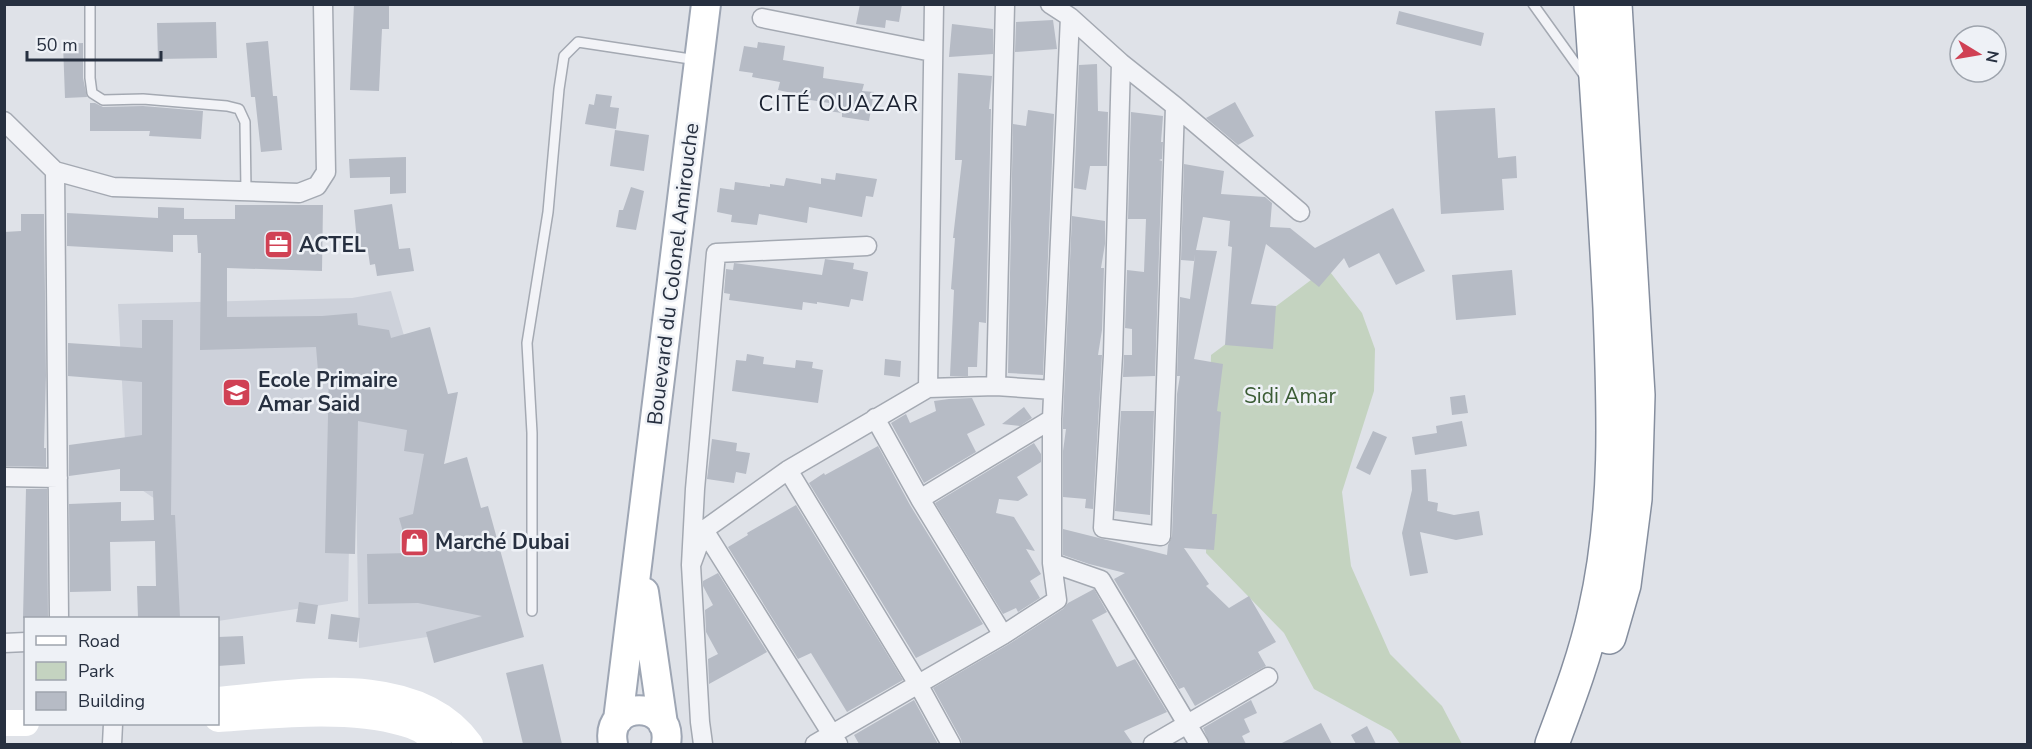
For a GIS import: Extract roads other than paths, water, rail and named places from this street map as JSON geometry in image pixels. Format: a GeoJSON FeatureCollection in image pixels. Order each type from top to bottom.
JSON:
{"type":"FeatureCollection","features":[{"type":"Feature","properties":{"kind":"highway"},"geometry":{"type":"LineString","coordinates":[[1552,744],[1576,681],[1595,610],[1613,483],[1614,395],[1605,210],[1591,4]]}},
{"type":"Feature","properties":{"kind":"highway"},"geometry":{"type":"LineString","coordinates":[[1576,744],[1589,709],[1624,585],[1635,499],[1638,395],[1615,4]]}},
{"type":"Feature","properties":{"kind":"main road","name":"Bouevard du Colonel Amirouche"},"geometry":{"type":"LineString","coordinates":[[614,738],[706,4]]}},
{"type":"Feature","properties":{"kind":"main road","name":"Bouevard du Colonel Amirouche"},"geometry":{"type":"LineString","coordinates":[[639,543],[646,615],[666,739]]}},
{"type":"Feature","properties":{"kind":"main road"},"geometry":{"type":"LineString","coordinates":[[219,700],[318,690],[349,690],[378,694],[417,704],[441,717],[470,744]]}},
{"type":"Feature","properties":{"kind":"main road"},"geometry":{"type":"LineString","coordinates":[[614,738],[632,711],[641,710],[658,717],[666,739]]}},
{"type":"Feature","properties":{"kind":"main road"},"geometry":{"type":"LineString","coordinates":[[219,719],[267,716],[359,716],[404,723],[418,729],[438,744]]}},
{"type":"Feature","properties":{"kind":"main road"},"geometry":{"type":"LineString","coordinates":[[4,723],[24,723]]}},
{"type":"Feature","properties":{"kind":"street"},"geometry":{"type":"LineString","coordinates":[[4,121],[55,171],[112,187],[299,193],[317,186],[326,172],[323,4]]}},
{"type":"Feature","properties":{"kind":"street"},"geometry":{"type":"LineString","coordinates":[[928,388],[934,4]]}},
{"type":"Feature","properties":{"kind":"street"},"geometry":{"type":"LineString","coordinates":[[996,386],[1005,4]]}},
{"type":"Feature","properties":{"kind":"street"},"geometry":{"type":"LineString","coordinates":[[1050,4],[1070,17],[1121,63],[1300,212]]}},
{"type":"Feature","properties":{"kind":"street"},"geometry":{"type":"LineString","coordinates":[[815,744],[836,740],[918,684],[1003,635],[1057,600],[1052,563],[1052,419],[1070,17]]}},
{"type":"Feature","properties":{"kind":"street"},"geometry":{"type":"LineString","coordinates":[[762,18],[932,52]]}},
{"type":"Feature","properties":{"kind":"street"},"geometry":{"type":"LineString","coordinates":[[1121,63],[1113,355],[1103,528],[1161,536],[1175,106]]}},
{"type":"Feature","properties":{"kind":"street"},"geometry":{"type":"LineString","coordinates":[[55,171],[58,617]]}},
{"type":"Feature","properties":{"kind":"street"},"geometry":{"type":"LineString","coordinates":[[703,744],[691,565],[695,489],[716,252],[867,246]]}},
{"type":"Feature","properties":{"kind":"street"},"geometry":{"type":"LineString","coordinates":[[691,565],[704,530],[788,470],[928,388],[996,386],[1053,390]]}},
{"type":"Feature","properties":{"kind":"street"},"geometry":{"type":"LineString","coordinates":[[875,418],[920,499],[1003,635]]}},
{"type":"Feature","properties":{"kind":"street"},"geometry":{"type":"LineString","coordinates":[[920,499],[1052,419]]}},
{"type":"Feature","properties":{"kind":"street"},"geometry":{"type":"LineString","coordinates":[[788,470],[918,684],[951,744]]}},
{"type":"Feature","properties":{"kind":"street"},"geometry":{"type":"LineString","coordinates":[[4,477],[58,478]]}},
{"type":"Feature","properties":{"kind":"street"},"geometry":{"type":"LineString","coordinates":[[704,530],[836,740]]}},
{"type":"Feature","properties":{"kind":"street"},"geometry":{"type":"LineString","coordinates":[[1052,563],[1101,580],[1199,744]]}},
{"type":"Feature","properties":{"kind":"street"},"geometry":{"type":"LineString","coordinates":[[4,643],[24,642]]}},
{"type":"Feature","properties":{"kind":"street"},"geometry":{"type":"LineString","coordinates":[[1153,744],[1268,678]]}},
{"type":"Feature","properties":{"kind":"street"},"geometry":{"type":"LineString","coordinates":[[112,744],[113,725]]}},
{"type":"Feature","properties":{"kind":"lane"},"geometry":{"type":"LineString","coordinates":[[90,4],[92,93],[103,100],[143,99],[227,106],[239,110],[245,122],[246,191]]}},
{"type":"Feature","properties":{"kind":"lane"},"geometry":{"type":"LineString","coordinates":[[1533,4],[1597,92]]}},
{"type":"Feature","properties":{"kind":"lane"},"geometry":{"type":"LineString","coordinates":[[532,611],[532,433],[527,344],[548,212],[564,56],[578,42],[699,60]]}},
{"type":"Feature","properties":{"kind":"place","name":"ACTEL"},"geometry":{"type":"Point","coordinates":[278,245]}},
{"type":"Feature","properties":{"kind":"place","name":"Ecole Primaire Amar Said"},"geometry":{"type":"Point","coordinates":[237,392]}},
{"type":"Feature","properties":{"kind":"place","name":"Marché Dubai"},"geometry":{"type":"Point","coordinates":[414,542]}},
{"type":"Feature","properties":{"kind":"district","name":"CITÉ OUAZAR"},"geometry":{"type":"Point","coordinates":[839,103]}},
{"type":"Feature","properties":{"kind":"park label","name":"Sidi Amar"},"geometry":{"type":"Point","coordinates":[1290,396]}}]}
